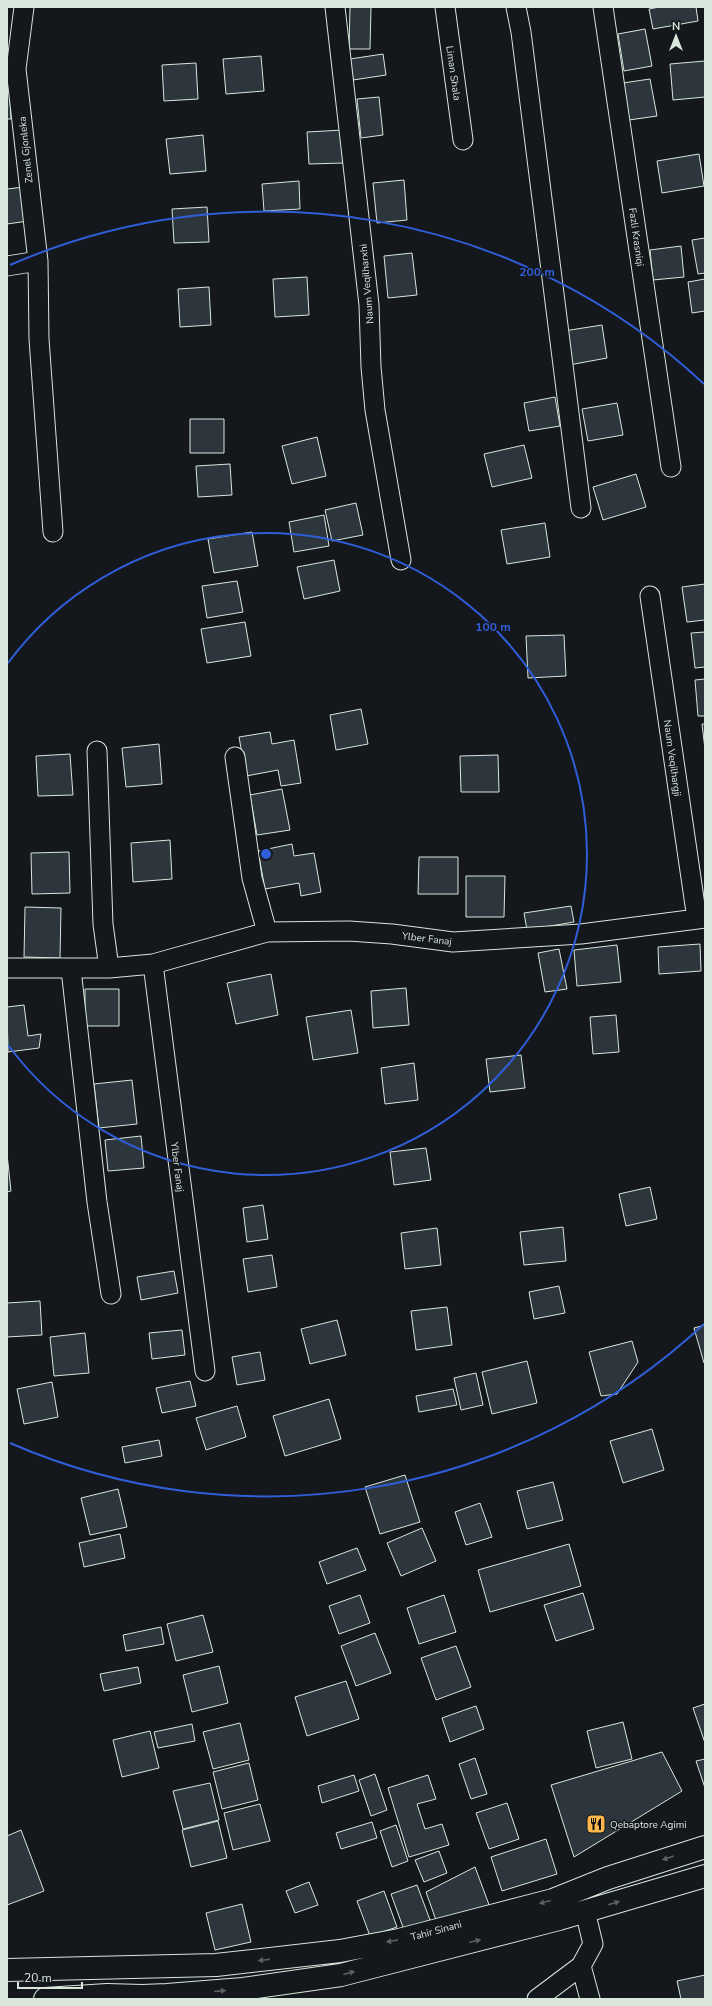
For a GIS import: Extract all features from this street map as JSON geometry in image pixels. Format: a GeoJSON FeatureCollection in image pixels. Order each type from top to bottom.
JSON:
{"type":"FeatureCollection","features":[{"type":"Feature","properties":{"kind":"main road","name":"Tahir Sinani"},"geometry":{"type":"LineString","coordinates":[[7,1970],[216,1965],[340,1951],[398,1940],[567,1896],[608,1878],[705,1847]]}},
{"type":"Feature","properties":{"kind":"main road","name":"Tahir Sinani"},"geometry":{"type":"LineString","coordinates":[[45,1999],[107,1995],[142,1998],[243,1989],[341,1975],[585,1911],[705,1876]]}},
{"type":"Feature","properties":{"kind":"street","name":"Zenel Gjonleka"},"geometry":{"type":"LineString","coordinates":[[24,7],[16,69],[38,261],[39,339],[53,532]]}},
{"type":"Feature","properties":{"kind":"street","name":"Naum Veqilharxhi"},"geometry":{"type":"LineString","coordinates":[[335,7],[369,305],[371,367],[376,410],[401,560]]}},
{"type":"Feature","properties":{"kind":"street","name":"Liman Shala"},"geometry":{"type":"LineString","coordinates":[[445,7],[463,140]]}},
{"type":"Feature","properties":{"kind":"street"},"geometry":{"type":"LineString","coordinates":[[516,7],[521,32],[581,508]]}},
{"type":"Feature","properties":{"kind":"street","name":"Fazli Krasniqi"},"geometry":{"type":"LineString","coordinates":[[602,7],[671,467]]}},
{"type":"Feature","properties":{"kind":"street"},"geometry":{"type":"LineString","coordinates":[[7,266],[38,261]]}},
{"type":"Feature","properties":{"kind":"street","name":"Naum Veqilhargji"},"geometry":{"type":"LineString","coordinates":[[650,596],[701,918]]}},
{"type":"Feature","properties":{"kind":"street"},"geometry":{"type":"LineString","coordinates":[[97,752],[103,924],[109,968]]}},
{"type":"Feature","properties":{"kind":"street"},"geometry":{"type":"LineString","coordinates":[[235,757],[252,878],[266,932]]}},
{"type":"Feature","properties":{"kind":"street","name":"Ylber Fanaj"},"geometry":{"type":"LineString","coordinates":[[7,968],[109,968],[153,964],[266,932],[349,931],[392,934],[453,942],[581,934],[701,918]]}},
{"type":"Feature","properties":{"kind":"street","name":"Ylber Fanaj"},"geometry":{"type":"LineString","coordinates":[[153,964],[204,1371]]}},
{"type":"Feature","properties":{"kind":"street"},"geometry":{"type":"LineString","coordinates":[[71,969],[97,1202],[111,1294]]}},
{"type":"Feature","properties":{"kind":"street"},"geometry":{"type":"LineString","coordinates":[[537,1999],[581,1966],[593,1944],[585,1911]]}},
{"type":"Feature","properties":{"kind":"street"},"geometry":{"type":"LineString","coordinates":[[581,1966],[590,1999]]}},
{"type":"Feature","properties":{"kind":"building"},"geometry":{"type":"Polygon","coordinates":[[[350,7],[371,7],[370,49],[349,49],[350,7]]]}},
{"type":"Feature","properties":{"kind":"building"},"geometry":{"type":"Polygon","coordinates":[[[659,7],[696,7],[698,21],[653,29],[649,9],[659,7]]]}},
{"type":"Feature","properties":{"kind":"building"},"geometry":{"type":"Polygon","coordinates":[[[645,29],[652,66],[624,71],[618,34],[645,29]]]}},
{"type":"Feature","properties":{"kind":"building"},"geometry":{"type":"Polygon","coordinates":[[[383,54],[386,75],[353,80],[350,59],[383,54]]]}},
{"type":"Feature","properties":{"kind":"building"},"geometry":{"type":"Polygon","coordinates":[[[261,56],[264,91],[226,94],[223,59],[261,56]]]}},
{"type":"Feature","properties":{"kind":"building"},"geometry":{"type":"Polygon","coordinates":[[[705,61],[705,97],[673,100],[670,64],[705,61]]]}},
{"type":"Feature","properties":{"kind":"building"},"geometry":{"type":"Polygon","coordinates":[[[196,63],[198,99],[164,101],[162,65],[196,63]]]}},
{"type":"Feature","properties":{"kind":"building"},"geometry":{"type":"Polygon","coordinates":[[[650,79],[657,116],[629,120],[623,83],[650,79]]]}},
{"type":"Feature","properties":{"kind":"building"},"geometry":{"type":"Polygon","coordinates":[[[7,83],[9,83],[11,119],[7,119],[7,83]]]}},
{"type":"Feature","properties":{"kind":"building"},"geometry":{"type":"Polygon","coordinates":[[[379,97],[383,135],[361,138],[357,99],[379,97]]]}},
{"type":"Feature","properties":{"kind":"building"},"geometry":{"type":"Polygon","coordinates":[[[343,130],[344,163],[309,164],[307,132],[343,130]]]}},
{"type":"Feature","properties":{"kind":"building"},"geometry":{"type":"Polygon","coordinates":[[[203,135],[206,171],[170,174],[166,139],[203,135]]]}},
{"type":"Feature","properties":{"kind":"building"},"geometry":{"type":"Polygon","coordinates":[[[699,154],[704,186],[662,193],[657,161],[699,154]]]}},
{"type":"Feature","properties":{"kind":"building"},"geometry":{"type":"Polygon","coordinates":[[[404,180],[407,220],[377,223],[373,183],[404,180]]]}},
{"type":"Feature","properties":{"kind":"building"},"geometry":{"type":"Polygon","coordinates":[[[299,181],[300,209],[264,211],[262,184],[299,181]]]}},
{"type":"Feature","properties":{"kind":"building"},"geometry":{"type":"Polygon","coordinates":[[[24,187],[28,221],[7,224],[7,189],[24,187]]]}},
{"type":"Feature","properties":{"kind":"building"},"geometry":{"type":"Polygon","coordinates":[[[207,207],[209,242],[174,243],[172,209],[207,207]]]}},
{"type":"Feature","properties":{"kind":"building"},"geometry":{"type":"Polygon","coordinates":[[[705,238],[705,273],[698,274],[692,240],[705,238]]]}},
{"type":"Feature","properties":{"kind":"building"},"geometry":{"type":"Polygon","coordinates":[[[681,246],[684,277],[653,280],[650,250],[681,246]]]}},
{"type":"Feature","properties":{"kind":"building"},"geometry":{"type":"Polygon","coordinates":[[[412,253],[417,295],[388,298],[384,256],[412,253]]]}},
{"type":"Feature","properties":{"kind":"building"},"geometry":{"type":"Polygon","coordinates":[[[307,277],[309,315],[275,317],[273,279],[307,277]]]}},
{"type":"Feature","properties":{"kind":"building"},"geometry":{"type":"Polygon","coordinates":[[[705,279],[705,311],[692,313],[688,282],[705,279]]]}},
{"type":"Feature","properties":{"kind":"building"},"geometry":{"type":"Polygon","coordinates":[[[209,287],[211,325],[180,327],[178,289],[209,287]]]}},
{"type":"Feature","properties":{"kind":"building"},"geometry":{"type":"Polygon","coordinates":[[[602,325],[607,358],[569,365],[564,331],[602,325]]]}},
{"type":"Feature","properties":{"kind":"building"},"geometry":{"type":"Polygon","coordinates":[[[555,397],[560,426],[529,431],[524,403],[555,397]]]}},
{"type":"Feature","properties":{"kind":"building"},"geometry":{"type":"Polygon","coordinates":[[[617,403],[623,435],[588,441],[582,409],[617,403]]]}},
{"type":"Feature","properties":{"kind":"building"},"geometry":{"type":"Polygon","coordinates":[[[190,419],[224,419],[224,453],[190,453],[190,419]]]}},
{"type":"Feature","properties":{"kind":"building"},"geometry":{"type":"Polygon","coordinates":[[[317,437],[326,476],[292,484],[282,446],[317,437]]]}},
{"type":"Feature","properties":{"kind":"building"},"geometry":{"type":"Polygon","coordinates":[[[524,445],[532,478],[492,487],[484,454],[524,445]]]}},
{"type":"Feature","properties":{"kind":"building"},"geometry":{"type":"Polygon","coordinates":[[[230,464],[232,495],[198,497],[196,466],[230,464]]]}},
{"type":"Feature","properties":{"kind":"building"},"geometry":{"type":"Polygon","coordinates":[[[636,474],[646,507],[603,520],[593,487],[636,474]]]}},
{"type":"Feature","properties":{"kind":"building"},"geometry":{"type":"Polygon","coordinates":[[[356,503],[363,535],[332,541],[325,510],[356,503]]]}},
{"type":"Feature","properties":{"kind":"building"},"geometry":{"type":"Polygon","coordinates":[[[324,515],[329,546],[294,552],[289,522],[324,515]]]}},
{"type":"Feature","properties":{"kind":"building"},"geometry":{"type":"Polygon","coordinates":[[[545,523],[550,557],[507,564],[501,530],[545,523]]]}},
{"type":"Feature","properties":{"kind":"building"},"geometry":{"type":"Polygon","coordinates":[[[252,532],[258,566],[214,573],[208,539],[252,532]]]}},
{"type":"Feature","properties":{"kind":"building"},"geometry":{"type":"Polygon","coordinates":[[[334,560],[340,591],[304,599],[297,567],[334,560]]]}},
{"type":"Feature","properties":{"kind":"building"},"geometry":{"type":"Polygon","coordinates":[[[237,581],[243,612],[207,618],[202,586],[237,581]]]}},
{"type":"Feature","properties":{"kind":"building"},"geometry":{"type":"Polygon","coordinates":[[[705,584],[705,620],[687,622],[682,587],[705,584]]]}},
{"type":"Feature","properties":{"kind":"building"},"geometry":{"type":"Polygon","coordinates":[[[245,622],[251,656],[207,663],[201,629],[245,622]]]}},
{"type":"Feature","properties":{"kind":"building"},"geometry":{"type":"Polygon","coordinates":[[[705,632],[705,667],[695,668],[691,633],[705,632]]]}},
{"type":"Feature","properties":{"kind":"building"},"geometry":{"type":"Polygon","coordinates":[[[564,635],[566,676],[528,678],[526,636],[564,635]]]}},
{"type":"Feature","properties":{"kind":"building"},"geometry":{"type":"Polygon","coordinates":[[[705,679],[705,716],[698,716],[695,680],[705,679]]]}},
{"type":"Feature","properties":{"kind":"building"},"geometry":{"type":"Polygon","coordinates":[[[361,709],[368,744],[336,750],[330,715],[361,709]]]}},
{"type":"Feature","properties":{"kind":"building"},"geometry":{"type":"Polygon","coordinates":[[[702,724],[705,724],[705,749],[702,724]]]}},
{"type":"Feature","properties":{"kind":"building"},"geometry":{"type":"Polygon","coordinates":[[[270,732],[272,744],[294,740],[301,783],[281,786],[278,770],[246,776],[239,737],[270,732]]]}},
{"type":"Feature","properties":{"kind":"building"},"geometry":{"type":"Polygon","coordinates":[[[159,744],[162,784],[126,787],[122,748],[159,744]]]}},
{"type":"Feature","properties":{"kind":"building"},"geometry":{"type":"Polygon","coordinates":[[[70,754],[73,795],[38,796],[36,756],[70,754]]]}},
{"type":"Feature","properties":{"kind":"building"},"geometry":{"type":"Polygon","coordinates":[[[498,755],[499,792],[461,792],[460,756],[498,755]]]}},
{"type":"Feature","properties":{"kind":"building"},"geometry":{"type":"Polygon","coordinates":[[[282,789],[290,830],[257,835],[250,795],[282,789]]]}},
{"type":"Feature","properties":{"kind":"building"},"geometry":{"type":"Polygon","coordinates":[[[170,840],[172,879],[133,882],[131,843],[170,840]]]}},
{"type":"Feature","properties":{"kind":"building"},"geometry":{"type":"Polygon","coordinates":[[[292,844],[294,856],[314,853],[321,892],[301,896],[299,883],[265,889],[258,851],[292,844]]]}},
{"type":"Feature","properties":{"kind":"building"},"geometry":{"type":"Polygon","coordinates":[[[69,852],[70,893],[32,894],[31,853],[69,852]]]}},
{"type":"Feature","properties":{"kind":"building"},"geometry":{"type":"Polygon","coordinates":[[[419,857],[458,857],[458,894],[418,894],[419,857]]]}},
{"type":"Feature","properties":{"kind":"building"},"geometry":{"type":"Polygon","coordinates":[[[466,876],[505,876],[504,917],[466,917],[466,876]]]}},
{"type":"Feature","properties":{"kind":"building"},"geometry":{"type":"Polygon","coordinates":[[[571,906],[574,922],[527,930],[524,913],[571,906]]]}},
{"type":"Feature","properties":{"kind":"building"},"geometry":{"type":"Polygon","coordinates":[[[25,907],[61,908],[60,958],[24,957],[25,907]]]}},
{"type":"Feature","properties":{"kind":"building"},"geometry":{"type":"Polygon","coordinates":[[[700,944],[701,971],[659,974],[658,947],[700,944]]]}},
{"type":"Feature","properties":{"kind":"building"},"geometry":{"type":"Polygon","coordinates":[[[617,945],[621,982],[577,986],[574,950],[617,945]]]}},
{"type":"Feature","properties":{"kind":"building"},"geometry":{"type":"Polygon","coordinates":[[[559,949],[567,989],[545,992],[538,953],[559,949]]]}},
{"type":"Feature","properties":{"kind":"building"},"geometry":{"type":"Polygon","coordinates":[[[271,974],[278,1015],[236,1024],[227,983],[271,974]]]}},
{"type":"Feature","properties":{"kind":"building"},"geometry":{"type":"Polygon","coordinates":[[[406,988],[409,1025],[373,1028],[371,991],[406,988]]]}},
{"type":"Feature","properties":{"kind":"building"},"geometry":{"type":"Polygon","coordinates":[[[85,989],[119,989],[119,1026],[85,1026],[85,989]]]}},
{"type":"Feature","properties":{"kind":"building"},"geometry":{"type":"Polygon","coordinates":[[[24,1005],[28,1036],[41,1034],[39,1048],[8,1052],[7,1007],[24,1005]]]}},
{"type":"Feature","properties":{"kind":"building"},"geometry":{"type":"Polygon","coordinates":[[[351,1010],[358,1053],[313,1060],[306,1017],[351,1010]]]}},
{"type":"Feature","properties":{"kind":"building"},"geometry":{"type":"Polygon","coordinates":[[[616,1015],[619,1052],[593,1054],[590,1017],[616,1015]]]}},
{"type":"Feature","properties":{"kind":"building"},"geometry":{"type":"Polygon","coordinates":[[[521,1055],[525,1088],[490,1092],[486,1059],[521,1055]]]}},
{"type":"Feature","properties":{"kind":"building"},"geometry":{"type":"Polygon","coordinates":[[[414,1063],[418,1100],[385,1104],[381,1068],[414,1063]]]}},
{"type":"Feature","properties":{"kind":"building"},"geometry":{"type":"Polygon","coordinates":[[[132,1080],[137,1124],[99,1128],[94,1084],[132,1080]]]}},
{"type":"Feature","properties":{"kind":"building"},"geometry":{"type":"Polygon","coordinates":[[[141,1136],[144,1168],[108,1171],[105,1140],[141,1136]]]}},
{"type":"Feature","properties":{"kind":"building"},"geometry":{"type":"Polygon","coordinates":[[[426,1148],[431,1180],[394,1185],[390,1152],[426,1148]]]}},
{"type":"Feature","properties":{"kind":"building"},"geometry":{"type":"Polygon","coordinates":[[[7,1154],[11,1191],[7,1192],[7,1154]]]}},
{"type":"Feature","properties":{"kind":"building"},"geometry":{"type":"Polygon","coordinates":[[[650,1187],[657,1219],[626,1226],[619,1194],[650,1187]]]}},
{"type":"Feature","properties":{"kind":"building"},"geometry":{"type":"Polygon","coordinates":[[[263,1205],[268,1239],[247,1242],[243,1208],[263,1205]]]}},
{"type":"Feature","properties":{"kind":"building"},"geometry":{"type":"Polygon","coordinates":[[[563,1227],[566,1261],[524,1265],[520,1232],[563,1227]]]}},
{"type":"Feature","properties":{"kind":"building"},"geometry":{"type":"Polygon","coordinates":[[[437,1228],[441,1265],[405,1269],[401,1233],[437,1228]]]}},
{"type":"Feature","properties":{"kind":"building"},"geometry":{"type":"Polygon","coordinates":[[[272,1255],[277,1287],[248,1292],[243,1259],[272,1255]]]}},
{"type":"Feature","properties":{"kind":"building"},"geometry":{"type":"Polygon","coordinates":[[[174,1271],[178,1293],[141,1300],[137,1277],[174,1271]]]}},
{"type":"Feature","properties":{"kind":"building"},"geometry":{"type":"Polygon","coordinates":[[[559,1286],[565,1313],[534,1319],[529,1292],[559,1286]]]}},
{"type":"Feature","properties":{"kind":"building"},"geometry":{"type":"Polygon","coordinates":[[[40,1301],[42,1335],[7,1337],[7,1303],[40,1301]]]}},
{"type":"Feature","properties":{"kind":"building"},"geometry":{"type":"Polygon","coordinates":[[[447,1307],[452,1345],[416,1350],[411,1311],[447,1307]]]}},
{"type":"Feature","properties":{"kind":"building"},"geometry":{"type":"Polygon","coordinates":[[[337,1320],[346,1355],[310,1364],[301,1329],[337,1320]]]}},
{"type":"Feature","properties":{"kind":"building"},"geometry":{"type":"Polygon","coordinates":[[[705,1325],[705,1362],[704,1363],[694,1328],[705,1325]]]}},
{"type":"Feature","properties":{"kind":"building"},"geometry":{"type":"Polygon","coordinates":[[[182,1330],[185,1355],[152,1359],[149,1333],[182,1330]]]}},
{"type":"Feature","properties":{"kind":"building"},"geometry":{"type":"Polygon","coordinates":[[[85,1333],[89,1373],[54,1376],[50,1337],[85,1333]]]}},
{"type":"Feature","properties":{"kind":"building"},"geometry":{"type":"Polygon","coordinates":[[[632,1341],[638,1362],[617,1394],[601,1396],[589,1352],[632,1341]]]}},
{"type":"Feature","properties":{"kind":"building"},"geometry":{"type":"Polygon","coordinates":[[[260,1352],[265,1380],[237,1385],[232,1357],[260,1352]]]}},
{"type":"Feature","properties":{"kind":"building"},"geometry":{"type":"Polygon","coordinates":[[[527,1361],[537,1403],[492,1414],[482,1372],[527,1361]]]}},
{"type":"Feature","properties":{"kind":"building"},"geometry":{"type":"Polygon","coordinates":[[[476,1373],[483,1405],[461,1410],[454,1378],[476,1373]]]}},
{"type":"Feature","properties":{"kind":"building"},"geometry":{"type":"Polygon","coordinates":[[[190,1381],[196,1406],[162,1413],[156,1388],[190,1381]]]}},
{"type":"Feature","properties":{"kind":"building"},"geometry":{"type":"Polygon","coordinates":[[[52,1382],[58,1417],[24,1424],[17,1389],[52,1382]]]}},
{"type":"Feature","properties":{"kind":"building"},"geometry":{"type":"Polygon","coordinates":[[[453,1389],[457,1405],[419,1412],[416,1396],[453,1389]]]}},
{"type":"Feature","properties":{"kind":"building"},"geometry":{"type":"Polygon","coordinates":[[[329,1399],[341,1439],[285,1456],[273,1416],[329,1399]]]}},
{"type":"Feature","properties":{"kind":"building"},"geometry":{"type":"Polygon","coordinates":[[[237,1406],[246,1437],[206,1450],[196,1418],[237,1406]]]}},
{"type":"Feature","properties":{"kind":"building"},"geometry":{"type":"Polygon","coordinates":[[[652,1429],[664,1470],[623,1483],[610,1441],[652,1429]]]}},
{"type":"Feature","properties":{"kind":"building"},"geometry":{"type":"Polygon","coordinates":[[[159,1440],[162,1456],[125,1463],[122,1447],[159,1440]]]}},
{"type":"Feature","properties":{"kind":"building"},"geometry":{"type":"Polygon","coordinates":[[[405,1475],[420,1522],[380,1534],[365,1487],[405,1475]]]}},
{"type":"Feature","properties":{"kind":"building"},"geometry":{"type":"Polygon","coordinates":[[[553,1482],[563,1520],[527,1529],[517,1491],[553,1482]]]}},
{"type":"Feature","properties":{"kind":"building"},"geometry":{"type":"Polygon","coordinates":[[[118,1489],[127,1527],[90,1535],[81,1498],[118,1489]]]}},
{"type":"Feature","properties":{"kind":"building"},"geometry":{"type":"Polygon","coordinates":[[[480,1503],[492,1537],[466,1545],[455,1512],[480,1503]]]}},
{"type":"Feature","properties":{"kind":"building"},"geometry":{"type":"Polygon","coordinates":[[[422,1528],[436,1561],[401,1576],[387,1543],[422,1528]]]}},
{"type":"Feature","properties":{"kind":"building"},"geometry":{"type":"Polygon","coordinates":[[[120,1534],[125,1558],[84,1567],[79,1543],[120,1534]]]}},
{"type":"Feature","properties":{"kind":"building"},"geometry":{"type":"Polygon","coordinates":[[[569,1544],[581,1586],[490,1612],[478,1570],[569,1544]]]}},
{"type":"Feature","properties":{"kind":"building"},"geometry":{"type":"Polygon","coordinates":[[[357,1548],[366,1570],[327,1584],[319,1562],[357,1548]]]}},
{"type":"Feature","properties":{"kind":"building"},"geometry":{"type":"Polygon","coordinates":[[[583,1593],[594,1629],[556,1641],[544,1605],[583,1593]]]}},
{"type":"Feature","properties":{"kind":"building"},"geometry":{"type":"Polygon","coordinates":[[[360,1595],[370,1623],[339,1634],[329,1606],[360,1595]]]}},
{"type":"Feature","properties":{"kind":"building"},"geometry":{"type":"Polygon","coordinates":[[[444,1595],[456,1632],[419,1644],[407,1608],[444,1595]]]}},
{"type":"Feature","properties":{"kind":"building"},"geometry":{"type":"Polygon","coordinates":[[[203,1615],[213,1652],[176,1661],[167,1624],[203,1615]]]}},
{"type":"Feature","properties":{"kind":"building"},"geometry":{"type":"Polygon","coordinates":[[[161,1627],[164,1644],[126,1651],[123,1635],[161,1627]]]}},
{"type":"Feature","properties":{"kind":"building"},"geometry":{"type":"Polygon","coordinates":[[[375,1633],[391,1673],[356,1686],[341,1646],[375,1633]]]}},
{"type":"Feature","properties":{"kind":"building"},"geometry":{"type":"Polygon","coordinates":[[[456,1646],[471,1687],[436,1700],[421,1658],[456,1646]]]}},
{"type":"Feature","properties":{"kind":"building"},"geometry":{"type":"Polygon","coordinates":[[[219,1666],[228,1703],[192,1712],[183,1675],[219,1666]]]}},
{"type":"Feature","properties":{"kind":"building"},"geometry":{"type":"Polygon","coordinates":[[[138,1667],[141,1683],[104,1691],[100,1674],[138,1667]]]}},
{"type":"Feature","properties":{"kind":"building"},"geometry":{"type":"Polygon","coordinates":[[[346,1681],[359,1719],[307,1736],[295,1697],[346,1681]]]}},
{"type":"Feature","properties":{"kind":"building"},"geometry":{"type":"Polygon","coordinates":[[[705,1704],[705,1743],[693,1708],[705,1704]]]}},
{"type":"Feature","properties":{"kind":"building"},"geometry":{"type":"Polygon","coordinates":[[[476,1706],[484,1729],[450,1742],[442,1718],[476,1706]]]}},
{"type":"Feature","properties":{"kind":"building"},"geometry":{"type":"Polygon","coordinates":[[[623,1722],[632,1759],[596,1768],[587,1731],[623,1722]]]}},
{"type":"Feature","properties":{"kind":"building"},"geometry":{"type":"Polygon","coordinates":[[[240,1723],[249,1760],[213,1769],[203,1732],[240,1723]]]}},
{"type":"Feature","properties":{"kind":"building"},"geometry":{"type":"Polygon","coordinates":[[[192,1724],[195,1741],[158,1748],[154,1732],[192,1724]]]}},
{"type":"Feature","properties":{"kind":"building"},"geometry":{"type":"Polygon","coordinates":[[[150,1731],[159,1768],[122,1777],[113,1740],[150,1731]]]}},
{"type":"Feature","properties":{"kind":"building","name":"Qebaptore Agimi"},"geometry":{"type":"Polygon","coordinates":[[[662,1752],[682,1791],[574,1857],[551,1785],[662,1752]]]}},
{"type":"Feature","properties":{"kind":"building"},"geometry":{"type":"Polygon","coordinates":[[[475,1758],[487,1794],[471,1799],[459,1764],[475,1758]]]}},
{"type":"Feature","properties":{"kind":"building"},"geometry":{"type":"Polygon","coordinates":[[[705,1759],[705,1788],[696,1761],[705,1759]]]}},
{"type":"Feature","properties":{"kind":"building"},"geometry":{"type":"Polygon","coordinates":[[[249,1763],[258,1800],[222,1809],[213,1772],[249,1763]]]}},
{"type":"Feature","properties":{"kind":"building"},"geometry":{"type":"Polygon","coordinates":[[[375,1774],[387,1810],[371,1816],[359,1780],[375,1774]]]}},
{"type":"Feature","properties":{"kind":"building"},"geometry":{"type":"Polygon","coordinates":[[[354,1775],[359,1791],[322,1803],[318,1786],[354,1775]]]}},
{"type":"Feature","properties":{"kind":"building"},"geometry":{"type":"Polygon","coordinates":[[[428,1775],[436,1799],[417,1804],[425,1829],[442,1824],[449,1845],[409,1857],[388,1788],[428,1775]]]}},
{"type":"Feature","properties":{"kind":"building"},"geometry":{"type":"Polygon","coordinates":[[[210,1783],[219,1820],[183,1829],[173,1791],[210,1783]]]}},
{"type":"Feature","properties":{"kind":"building"},"geometry":{"type":"Polygon","coordinates":[[[507,1803],[519,1839],[489,1849],[476,1813],[507,1803]]]}},
{"type":"Feature","properties":{"kind":"building"},"geometry":{"type":"Polygon","coordinates":[[[260,1804],[270,1841],[233,1850],[224,1813],[260,1804]]]}},
{"type":"Feature","properties":{"kind":"building"},"geometry":{"type":"Polygon","coordinates":[[[218,1821],[227,1858],[191,1867],[182,1830],[218,1821]]]}},
{"type":"Feature","properties":{"kind":"building"},"geometry":{"type":"Polygon","coordinates":[[[372,1822],[377,1838],[341,1849],[336,1833],[372,1822]]]}},
{"type":"Feature","properties":{"kind":"building"},"geometry":{"type":"Polygon","coordinates":[[[396,1825],[408,1861],[392,1867],[380,1831],[396,1825]]]}},
{"type":"Feature","properties":{"kind":"building"},"geometry":{"type":"Polygon","coordinates":[[[21,1830],[44,1891],[7,1905],[7,1836],[21,1830]]]}},
{"type":"Feature","properties":{"kind":"building"},"geometry":{"type":"Polygon","coordinates":[[[546,1839],[557,1874],[502,1891],[491,1857],[546,1839]]]}},
{"type":"Feature","properties":{"kind":"building"},"geometry":{"type":"Polygon","coordinates":[[[439,1851],[447,1873],[424,1882],[415,1860],[439,1851]]]}},
{"type":"Feature","properties":{"kind":"building"},"geometry":{"type":"Polygon","coordinates":[[[475,1867],[491,1910],[437,1923],[426,1892],[475,1867]]]}},
{"type":"Feature","properties":{"kind":"building"},"geometry":{"type":"Polygon","coordinates":[[[309,1882],[318,1905],[295,1913],[286,1891],[309,1882]]]}},
{"type":"Feature","properties":{"kind":"building"},"geometry":{"type":"Polygon","coordinates":[[[417,1885],[430,1920],[404,1930],[391,1894],[417,1885]]]}},
{"type":"Feature","properties":{"kind":"building"},"geometry":{"type":"Polygon","coordinates":[[[384,1891],[397,1927],[370,1936],[357,1901],[384,1891]]]}},
{"type":"Feature","properties":{"kind":"building"},"geometry":{"type":"Polygon","coordinates":[[[242,1904],[251,1942],[215,1950],[206,1913],[242,1904]]]}},
{"type":"Feature","properties":{"kind":"building"},"geometry":{"type":"Polygon","coordinates":[[[705,1975],[705,1999],[681,1999],[677,1981],[705,1975]]]}},
{"type":"Feature","properties":{"kind":"place","name":"Qebaptore Agimi"},"geometry":{"type":"Point","coordinates":[596,1824]}}]}
